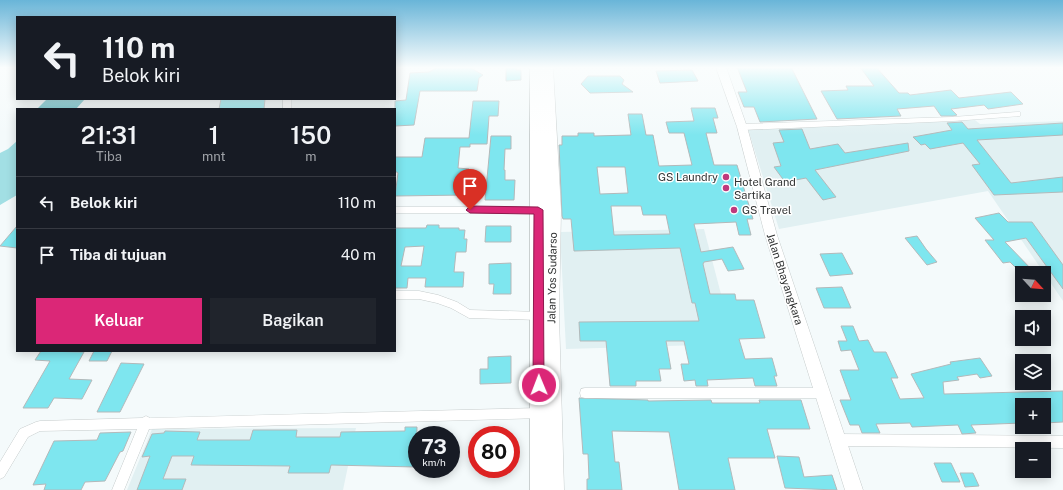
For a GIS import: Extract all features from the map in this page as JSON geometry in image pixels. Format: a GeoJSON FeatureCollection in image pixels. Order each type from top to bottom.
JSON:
{"type":"FeatureCollection","features":[{"type":"Feature","properties":{"kind":"highway","name":"Jalan Yos Sudarso"},"geometry":{"type":"LineString","coordinates":[[542,90],[546,210],[544,316],[546,413],[553,490]]}},
{"type":"Feature","properties":{"kind":"highway","name":"Jalan Yos Sudarso"},"geometry":{"type":"LineString","coordinates":[[541,490],[546,413]]}},
{"type":"Feature","properties":{"kind":"main road","name":"Jalan Bhayangkara"},"geometry":{"type":"LineString","coordinates":[[729,90],[742,127],[771,235],[836,440],[854,490]]}},
{"type":"Feature","properties":{"kind":"street"},"geometry":{"type":"LineString","coordinates":[[742,127],[953,119],[1017,114]]}},
{"type":"Feature","properties":{"kind":"street"},"geometry":{"type":"LineString","coordinates":[[396,210],[546,210]]}},
{"type":"Feature","properties":{"kind":"street"},"geometry":{"type":"LineString","coordinates":[[396,295],[419,295],[438,299],[454,305],[469,314],[544,316]]}},
{"type":"Feature","properties":{"kind":"street"},"geometry":{"type":"LineString","coordinates":[[585,393],[822,393]]}},
{"type":"Feature","properties":{"kind":"street"},"geometry":{"type":"LineString","coordinates":[[0,473],[24,433],[40,426],[146,422],[546,413]]}},
{"type":"Feature","properties":{"kind":"street"},"geometry":{"type":"LineString","coordinates":[[118,490],[146,422]]}},
{"type":"Feature","properties":{"kind":"street"},"geometry":{"type":"LineString","coordinates":[[836,440],[1063,442]]}},
{"type":"Feature","properties":{"kind":"shaded area"},"geometry":{"type":"Polygon","coordinates":[[[46,100],[84,100],[77,108],[38,108],[46,100]]]}},
{"type":"Feature","properties":{"kind":"shaded area"},"geometry":{"type":"Polygon","coordinates":[[[975,120],[980,124],[1063,121],[1063,301],[1051,283],[1051,266],[1039,266],[988,191],[779,229],[748,129],[975,120]]]}},
{"type":"Feature","properties":{"kind":"shaded area"},"geometry":{"type":"Polygon","coordinates":[[[16,142],[16,196],[0,205],[0,153],[8,149],[16,142]]]}},
{"type":"Feature","properties":{"kind":"shaded area"},"geometry":{"type":"Polygon","coordinates":[[[704,229],[734,344],[566,349],[560,232],[704,229]]]}},
{"type":"Feature","properties":{"kind":"shaded area"},"geometry":{"type":"Polygon","coordinates":[[[356,428],[343,490],[127,490],[152,429],[356,428]]]}},
{"type":"Feature","properties":{"kind":"building"},"geometry":{"type":"Polygon","coordinates":[[[408,90],[477,90],[420,91],[414,125],[396,126],[395,101],[406,100],[408,90]]]}},
{"type":"Feature","properties":{"kind":"building"},"geometry":{"type":"Polygon","coordinates":[[[587,90],[630,90],[633,92],[590,93],[587,90]]]}},
{"type":"Feature","properties":{"kind":"building"},"geometry":{"type":"Polygon","coordinates":[[[746,90],[802,90],[817,119],[760,122],[754,107],[744,107],[738,92],[747,92],[746,90]]]}},
{"type":"Feature","properties":{"kind":"building"},"geometry":{"type":"Polygon","coordinates":[[[896,90],[899,93],[908,93],[910,95],[951,90],[959,98],[1011,92],[1023,104],[988,109],[984,105],[951,109],[957,115],[953,116],[941,116],[934,106],[897,109],[901,116],[837,119],[821,91],[896,90]]]}},
{"type":"Feature","properties":{"kind":"building"},"geometry":{"type":"Polygon","coordinates":[[[221,100],[265,100],[264,108],[219,108],[221,100]]]}},
{"type":"Feature","properties":{"kind":"building"},"geometry":{"type":"Polygon","coordinates":[[[473,101],[499,101],[498,116],[489,116],[487,144],[470,144],[470,147],[460,147],[458,168],[469,169],[466,195],[396,196],[398,173],[396,172],[396,157],[422,157],[425,138],[469,138],[473,101]]]}},
{"type":"Feature","properties":{"kind":"building"},"geometry":{"type":"Polygon","coordinates":[[[691,108],[715,108],[718,118],[713,118],[717,133],[706,133],[714,165],[737,165],[753,219],[747,219],[751,235],[739,235],[736,222],[694,224],[701,252],[733,247],[744,269],[728,271],[722,259],[704,262],[703,264],[710,294],[735,294],[736,300],[754,300],[765,338],[739,339],[745,359],[772,358],[777,376],[774,376],[777,386],[755,386],[753,378],[707,380],[708,386],[696,386],[695,380],[684,381],[681,364],[689,364],[684,341],[666,341],[671,369],[659,369],[661,381],[636,381],[636,386],[610,386],[606,341],[580,341],[579,322],[699,321],[695,303],[692,303],[680,248],[574,251],[571,219],[563,219],[562,216],[559,145],[562,145],[562,136],[578,136],[578,133],[594,133],[594,136],[631,135],[628,114],[642,114],[646,135],[653,135],[659,166],[692,165],[684,133],[669,133],[666,122],[694,121],[691,108]],[[597,167],[600,194],[628,193],[625,167],[597,167]],[[611,206],[614,235],[670,234],[666,215],[643,215],[641,206],[611,206]]]}},
{"type":"Feature","properties":{"kind":"building"},"geometry":{"type":"Polygon","coordinates":[[[962,122],[968,129],[1063,123],[1063,135],[977,140],[1011,183],[1063,177],[1063,192],[994,195],[972,165],[980,164],[963,143],[930,149],[925,144],[921,145],[913,137],[952,130],[947,123],[962,122]]]}},
{"type":"Feature","properties":{"kind":"building"},"geometry":{"type":"Polygon","coordinates":[[[802,129],[810,149],[838,144],[845,153],[908,143],[909,151],[815,170],[836,197],[823,200],[806,178],[785,182],[774,167],[781,166],[773,143],[784,142],[779,130],[802,129]]]}},
{"type":"Feature","properties":{"kind":"building"},"geometry":{"type":"Polygon","coordinates":[[[491,136],[511,136],[511,149],[505,149],[504,170],[505,180],[515,180],[514,200],[485,200],[491,136]]]}},
{"type":"Feature","properties":{"kind":"building"},"geometry":{"type":"Polygon","coordinates":[[[999,213],[1008,222],[1032,222],[1063,265],[1063,289],[1051,272],[1051,266],[1046,266],[1026,238],[1005,242],[1028,266],[1015,267],[1010,262],[1003,263],[985,240],[994,240],[975,218],[999,213]]]}},
{"type":"Feature","properties":{"kind":"building"},"geometry":{"type":"Polygon","coordinates":[[[427,225],[439,225],[439,228],[459,228],[459,230],[465,230],[464,239],[467,239],[466,252],[456,252],[454,272],[464,272],[463,287],[425,287],[426,278],[408,278],[407,288],[396,288],[396,228],[426,228],[427,225]],[[424,246],[405,247],[401,266],[421,266],[424,246]]]}},
{"type":"Feature","properties":{"kind":"building"},"geometry":{"type":"Polygon","coordinates":[[[486,226],[511,226],[511,242],[485,242],[486,226]]]}},
{"type":"Feature","properties":{"kind":"building"},"geometry":{"type":"Polygon","coordinates":[[[16,227],[16,248],[0,246],[16,227]]]}},
{"type":"Feature","properties":{"kind":"building"},"geometry":{"type":"Polygon","coordinates":[[[917,236],[937,262],[927,265],[905,238],[917,236]]]}},
{"type":"Feature","properties":{"kind":"building"},"geometry":{"type":"Polygon","coordinates":[[[842,253],[853,274],[830,276],[820,254],[842,253]]]}},
{"type":"Feature","properties":{"kind":"building"},"geometry":{"type":"Polygon","coordinates":[[[511,263],[511,294],[493,294],[494,284],[489,284],[489,264],[511,263]]]}},
{"type":"Feature","properties":{"kind":"building"},"geometry":{"type":"Polygon","coordinates":[[[842,287],[851,308],[824,308],[816,288],[842,287]]]}},
{"type":"Feature","properties":{"kind":"building"},"geometry":{"type":"Polygon","coordinates":[[[841,326],[853,326],[859,341],[868,340],[874,352],[886,352],[898,378],[891,378],[900,399],[924,398],[911,374],[951,364],[950,362],[980,358],[992,376],[980,378],[977,374],[957,377],[959,380],[943,382],[944,394],[1063,391],[1063,422],[1051,423],[1051,398],[1015,398],[1015,423],[971,425],[976,433],[962,434],[958,425],[912,427],[910,423],[876,424],[880,433],[862,433],[859,425],[850,425],[840,400],[851,400],[840,370],[859,370],[851,350],[841,351],[838,341],[847,341],[841,326]]]}},
{"type":"Feature","properties":{"kind":"building"},"geometry":{"type":"Polygon","coordinates":[[[40,352],[84,352],[69,379],[92,380],[82,399],[54,398],[48,408],[23,408],[50,361],[35,360],[40,352]]]}},
{"type":"Feature","properties":{"kind":"building"},"geometry":{"type":"Polygon","coordinates":[[[94,352],[112,352],[107,361],[89,361],[94,352]]]}},
{"type":"Feature","properties":{"kind":"building"},"geometry":{"type":"Polygon","coordinates":[[[511,356],[511,383],[480,384],[480,369],[488,369],[488,357],[511,356]]]}},
{"type":"Feature","properties":{"kind":"building"},"geometry":{"type":"Polygon","coordinates":[[[121,363],[144,364],[120,412],[97,412],[121,363]]]}},
{"type":"Feature","properties":{"kind":"building"},"geometry":{"type":"Polygon","coordinates":[[[579,398],[648,401],[711,400],[712,403],[760,403],[759,400],[801,400],[810,429],[767,429],[775,458],[728,458],[735,490],[679,490],[669,432],[612,431],[615,462],[619,462],[622,490],[587,490],[587,479],[589,479],[588,454],[583,454],[579,398]]]}},
{"type":"Feature","properties":{"kind":"building"},"geometry":{"type":"Polygon","coordinates":[[[405,427],[408,427],[408,467],[331,465],[329,473],[288,473],[290,466],[191,465],[194,456],[172,456],[163,479],[186,479],[182,490],[137,490],[150,456],[142,457],[152,434],[164,433],[165,431],[200,432],[197,440],[250,440],[253,430],[297,430],[296,437],[340,437],[341,432],[405,431],[405,427]]]}},
{"type":"Feature","properties":{"kind":"building"},"geometry":{"type":"Polygon","coordinates":[[[131,432],[123,451],[120,452],[105,481],[85,482],[81,490],[44,490],[46,484],[33,485],[54,441],[97,440],[100,433],[131,432]]]}},
{"type":"Feature","properties":{"kind":"building"},"geometry":{"type":"Polygon","coordinates":[[[777,456],[799,457],[804,477],[832,475],[837,490],[785,488],[777,456]]]}},
{"type":"Feature","properties":{"kind":"building"},"geometry":{"type":"Polygon","coordinates":[[[934,463],[951,463],[960,482],[942,482],[934,463]]]}},
{"type":"Feature","properties":{"kind":"building"},"geometry":{"type":"Polygon","coordinates":[[[960,473],[973,473],[979,486],[965,487],[960,473]]]}},
{"type":"Feature","properties":{"kind":"place","name":"GS Laundry"},"geometry":{"type":"Point","coordinates":[726,177]}},
{"type":"Feature","properties":{"kind":"place","name":"Hotel Grand Sartika"},"geometry":{"type":"Point","coordinates":[726,188]}},
{"type":"Feature","properties":{"kind":"place","name":"GS Travel"},"geometry":{"type":"Point","coordinates":[734,210]}},
{"type":"Feature","properties":{"kind":"route"},"geometry":{"type":"LineString","coordinates":[[470,210],[538,210],[539,385]]}}]}
